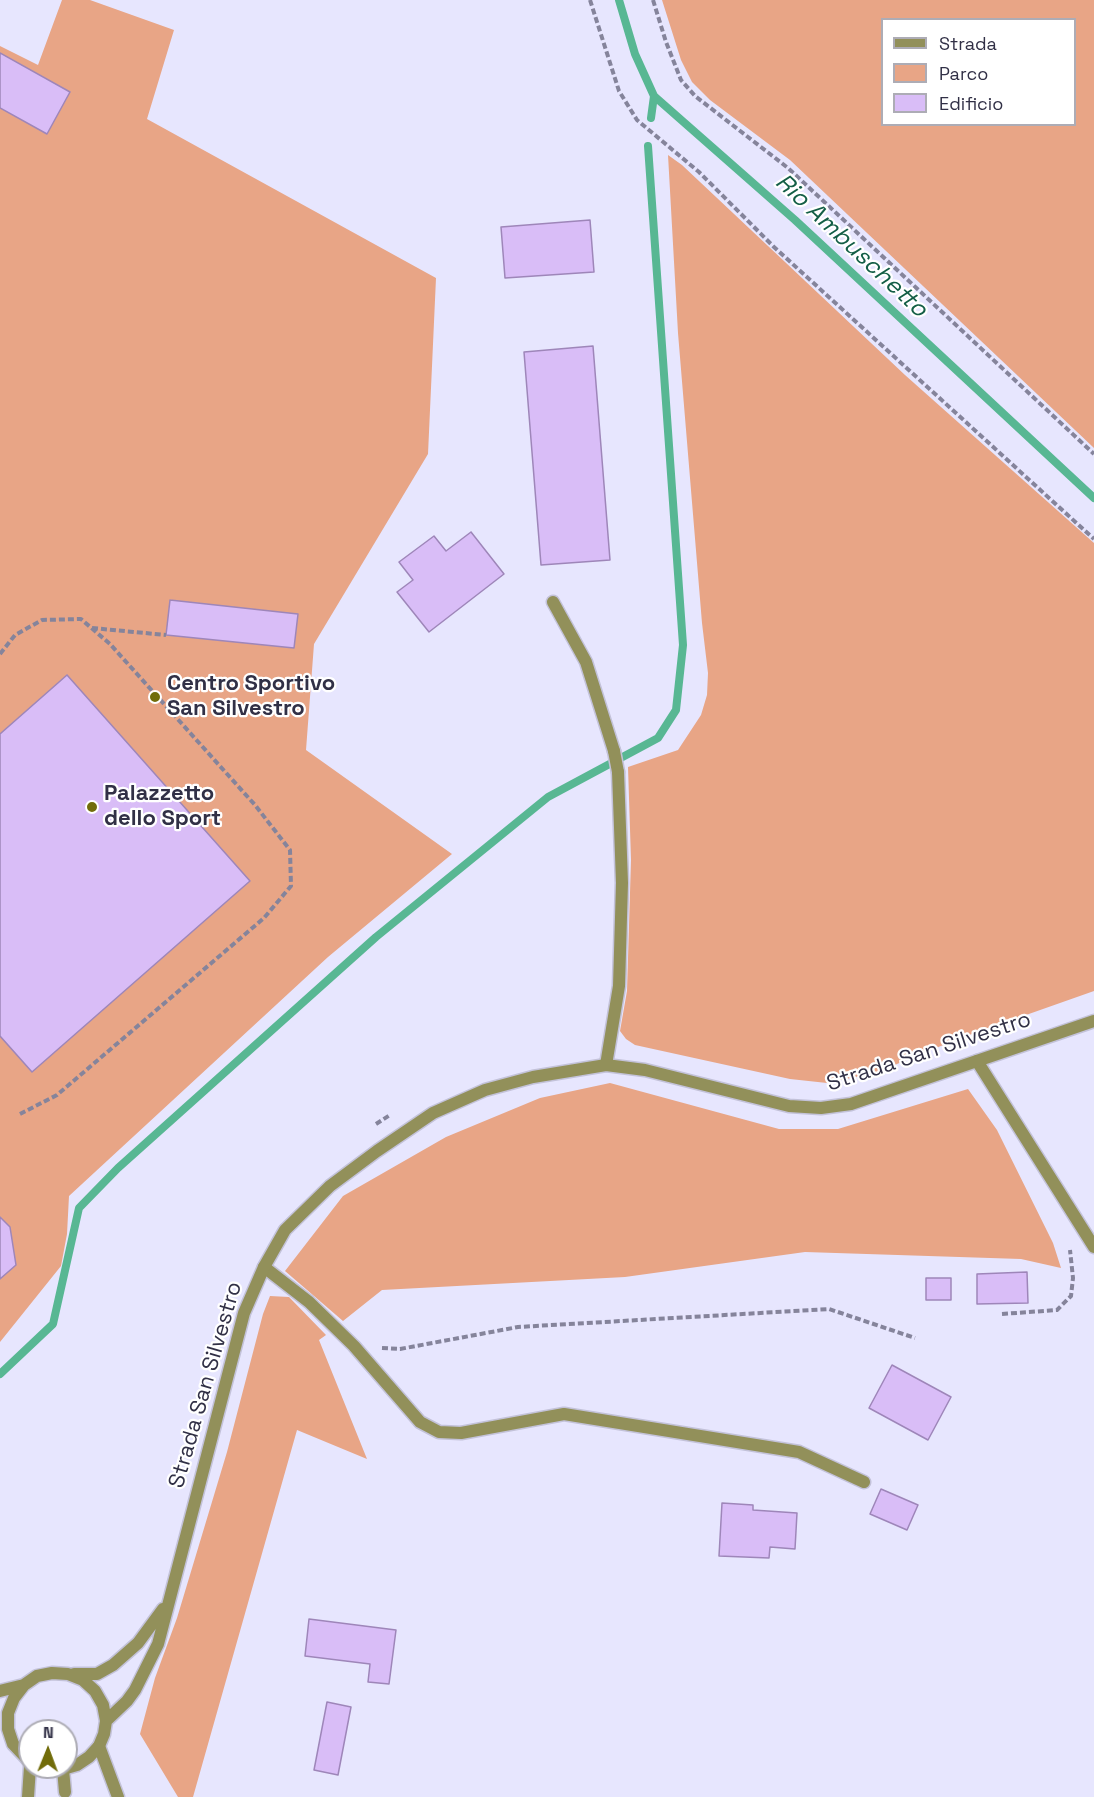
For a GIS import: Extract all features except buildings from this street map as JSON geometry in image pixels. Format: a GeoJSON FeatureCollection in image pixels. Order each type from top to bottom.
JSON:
{"type":"FeatureCollection","features":[{"type":"Feature","properties":{"kind":"street"},"geometry":{"type":"LineString","coordinates":[[553,602],[586,662],[614,751],[618,772],[622,882],[619,986],[606,1065]]}},
{"type":"Feature","properties":{"kind":"street","name":"Strada San Silvestro"},"geometry":{"type":"LineString","coordinates":[[106,1721],[135,1690],[158,1644],[244,1313],[264,1267],[285,1230],[330,1186],[433,1113],[485,1090],[533,1077],[606,1065],[645,1070],[789,1106],[821,1108],[850,1104],[1094,1021]]}},
{"type":"Feature","properties":{"kind":"street"},"geometry":{"type":"LineString","coordinates":[[977,1061],[1094,1248]]}},
{"type":"Feature","properties":{"kind":"street"},"geometry":{"type":"LineString","coordinates":[[264,1267],[309,1302],[354,1346],[420,1422],[439,1432],[461,1433],[564,1414],[800,1452],[864,1482]]}},
{"type":"Feature","properties":{"kind":"street","name":"Strada San Silvestro"},"geometry":{"type":"LineString","coordinates":[[24,1685],[37,1676],[52,1673],[97,1674],[113,1665],[138,1643],[167,1603]]}},
{"type":"Feature","properties":{"kind":"street"},"geometry":{"type":"LineString","coordinates":[[68,1674],[83,1680],[95,1691],[103,1705],[106,1721],[99,1746],[78,1764]]}},
{"type":"Feature","properties":{"kind":"street"},"geometry":{"type":"LineString","coordinates":[[0,1691],[24,1685]]}},
{"type":"Feature","properties":{"kind":"street"},"geometry":{"type":"LineString","coordinates":[[18,1751],[8,1729],[8,1713],[14,1698],[24,1685]]}},
{"type":"Feature","properties":{"kind":"street"},"geometry":{"type":"LineString","coordinates":[[0,1736],[14,1744]]}},
{"type":"Feature","properties":{"kind":"street"},"geometry":{"type":"LineString","coordinates":[[99,1746],[118,1797]]}},
{"type":"Feature","properties":{"kind":"street"},"geometry":{"type":"LineString","coordinates":[[28,1797],[29,1779]]}},
{"type":"Feature","properties":{"kind":"street"},"geometry":{"type":"LineString","coordinates":[[64,1779],[66,1795]]}},
{"type":"Feature","properties":{"kind":"path"},"geometry":{"type":"LineString","coordinates":[[590,0],[619,91],[637,120],[699,172],[774,247],[1094,539]]}},
{"type":"Feature","properties":{"kind":"path"},"geometry":{"type":"LineString","coordinates":[[654,0],[666,42],[681,80],[695,96],[788,168],[1094,454]]}},
{"type":"Feature","properties":{"kind":"path"},"geometry":{"type":"LineString","coordinates":[[0,654],[15,635],[42,620],[81,619],[110,644],[247,796],[290,849],[291,886],[264,918],[57,1095],[20,1114]]}},
{"type":"Feature","properties":{"kind":"path"},"geometry":{"type":"LineString","coordinates":[[91,627],[166,634]]}},
{"type":"Feature","properties":{"kind":"path"},"geometry":{"type":"LineString","coordinates":[[368,1130],[393,1113]]}},
{"type":"Feature","properties":{"kind":"path"},"geometry":{"type":"LineString","coordinates":[[1002,1314],[1058,1310],[1071,1296],[1073,1278],[1070,1251],[1065,1242]]}},
{"type":"Feature","properties":{"kind":"path"},"geometry":{"type":"LineString","coordinates":[[354,1346],[400,1349],[518,1327],[829,1309],[915,1338]]}},
{"type":"Feature","properties":{"kind":"green space","name":"Centro Sportivo San Silvestro"},"geometry":{"type":"Polygon","coordinates":[[[62,0],[90,0],[174,30],[147,119],[436,278],[428,454],[314,644],[306,750],[452,854],[328,957],[69,1196],[67,1234],[61,1266],[0,1342],[0,46],[38,65],[62,0]]]}},
{"type":"Feature","properties":{"kind":"green space"},"geometry":{"type":"Polygon","coordinates":[[[662,0],[1094,0],[1094,448],[790,160],[710,100],[692,82],[681,60],[662,0]]]}},
{"type":"Feature","properties":{"kind":"green space"},"geometry":{"type":"Polygon","coordinates":[[[668,155],[682,165],[905,375],[1094,543],[1094,991],[958,1039],[875,1073],[827,1083],[790,1079],[635,1045],[620,1031],[627,991],[631,860],[628,767],[678,750],[701,715],[707,695],[708,673],[678,333],[668,155]]]}},
{"type":"Feature","properties":{"kind":"green space"},"geometry":{"type":"Polygon","coordinates":[[[610,1083],[779,1129],[838,1129],[968,1089],[997,1130],[1053,1243],[1061,1268],[1021,1259],[805,1252],[625,1277],[382,1290],[343,1321],[285,1271],[343,1196],[446,1137],[540,1098],[610,1083]]]}},
{"type":"Feature","properties":{"kind":"green space"},"geometry":{"type":"Polygon","coordinates":[[[270,1296],[289,1297],[326,1335],[319,1340],[367,1459],[297,1430],[193,1797],[178,1797],[140,1734],[155,1678],[177,1618],[227,1452],[263,1314],[270,1296]]]}},
{"type":"Feature","properties":{"kind":"waterway","name":"Rio Ambuschetto"},"geometry":{"type":"LineString","coordinates":[[619,0],[635,54],[654,96],[795,220],[1094,498]]}},
{"type":"Feature","properties":{"kind":"waterway"},"geometry":{"type":"LineString","coordinates":[[651,118],[654,96]]}},
{"type":"Feature","properties":{"kind":"waterway"},"geometry":{"type":"LineString","coordinates":[[0,1374],[53,1324],[79,1208],[118,1168],[376,937],[548,797],[658,738],[676,710],[683,645],[648,146]]}},
{"type":"Feature","properties":{"kind":"place","name":"Centro Sportivo San Silvestro"},"geometry":{"type":"Point","coordinates":[155,697]}},
{"type":"Feature","properties":{"kind":"place","name":"Palazzetto dello Sport"},"geometry":{"type":"Point","coordinates":[92,807]}}]}
